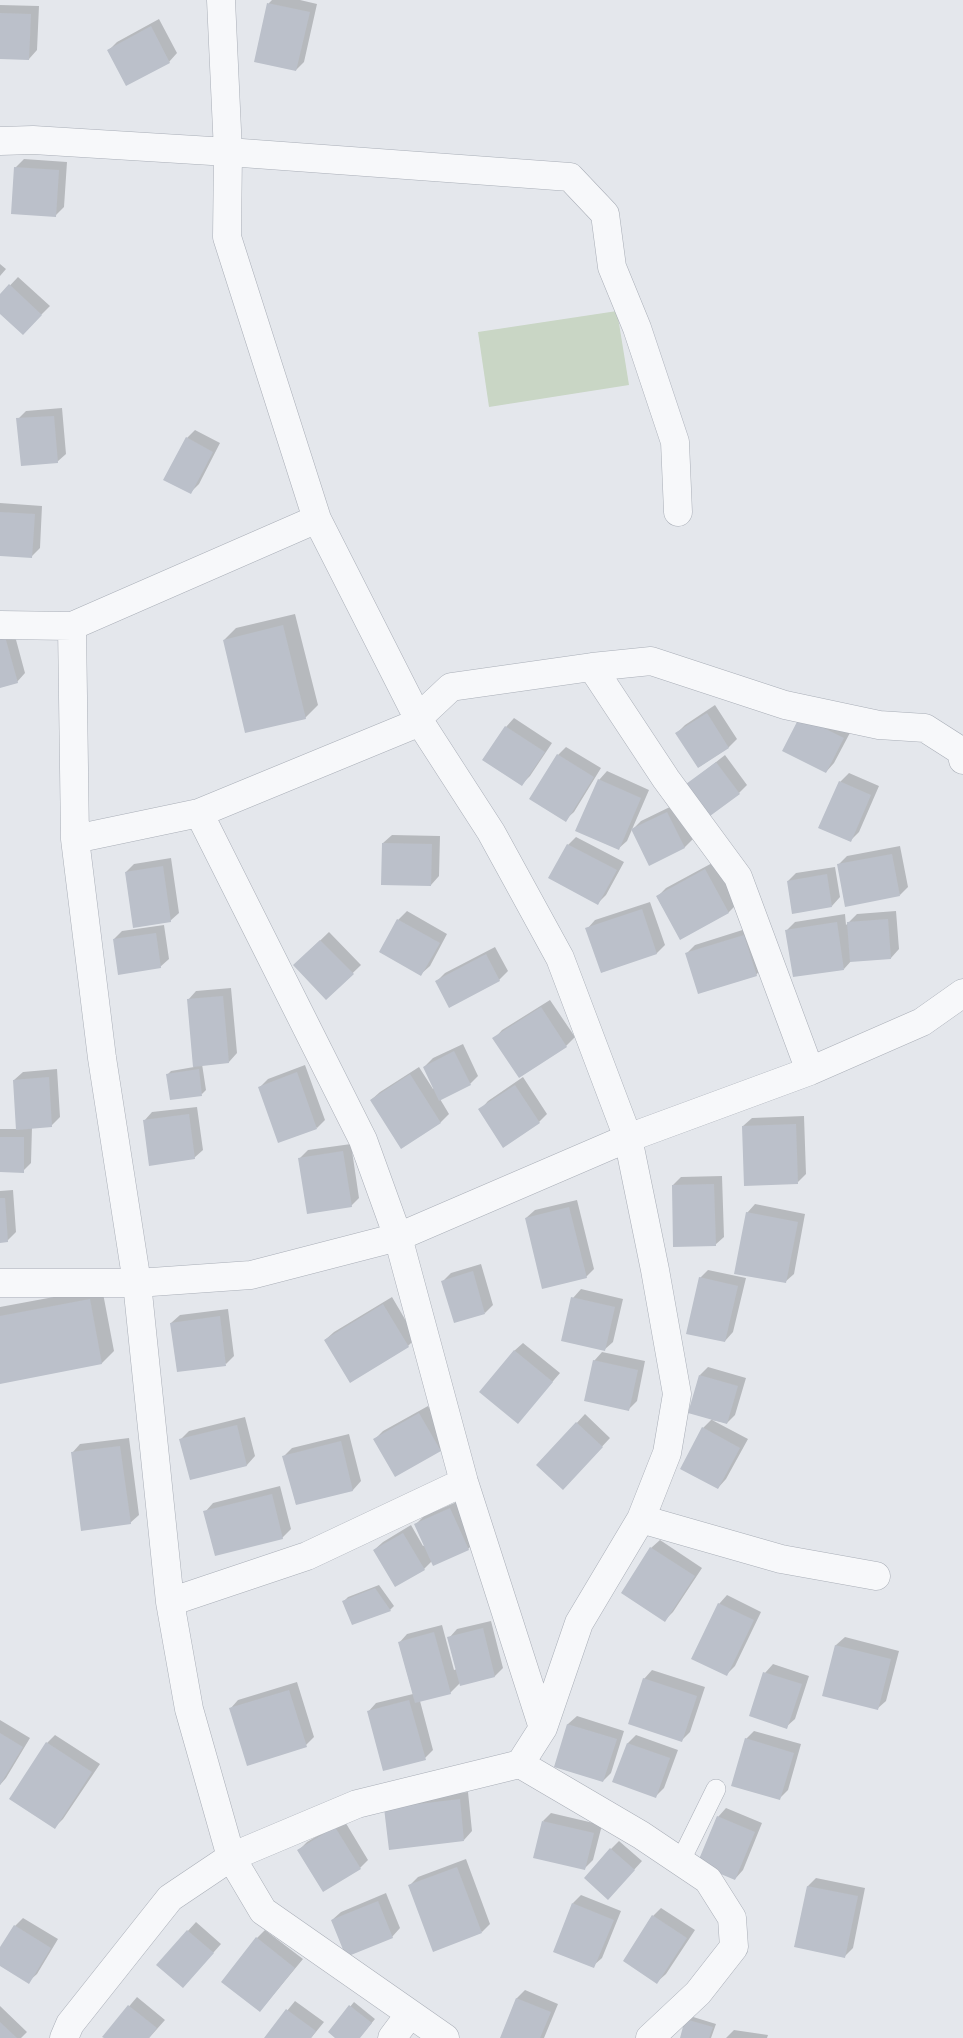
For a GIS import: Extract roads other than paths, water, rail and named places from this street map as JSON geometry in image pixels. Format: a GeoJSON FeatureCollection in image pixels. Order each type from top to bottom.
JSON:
{"type":"FeatureCollection","features":[{"type":"Feature","properties":{"kind":"street"},"geometry":{"type":"LineString","coordinates":[[64,2038],[70,2024],[170,1898],[231,1857],[357,1804],[520,1764],[543,1728],[579,1623],[641,1519],[667,1452],[677,1394],[655,1270],[628,1138],[560,958],[491,832],[419,720],[317,519],[227,238],[228,152],[221,0]]}},
{"type":"Feature","properties":{"kind":"street"},"geometry":{"type":"LineString","coordinates":[[0,141],[32,140],[228,152],[570,178],[605,214],[612,267],[637,328],[675,442],[678,512]]}},
{"type":"Feature","properties":{"kind":"street"},"geometry":{"type":"LineString","coordinates":[[0,625],[72,626],[317,519]]}},
{"type":"Feature","properties":{"kind":"street"},"geometry":{"type":"LineString","coordinates":[[72,626],[75,839],[102,1058],[137,1283],[170,1602],[189,1709],[231,1857],[263,1911],[445,2038]]}},
{"type":"Feature","properties":{"kind":"street"},"geometry":{"type":"LineString","coordinates":[[75,839],[199,813],[419,720],[450,687],[592,667],[651,661],[785,705],[879,725],[925,728],[961,751],[963,760]]}},
{"type":"Feature","properties":{"kind":"street"},"geometry":{"type":"LineString","coordinates":[[592,667],[666,779],[738,878],[810,1071]]}},
{"type":"Feature","properties":{"kind":"street"},"geometry":{"type":"LineString","coordinates":[[199,813],[363,1140],[398,1237],[464,1482],[543,1728]]}},
{"type":"Feature","properties":{"kind":"street"},"geometry":{"type":"LineString","coordinates":[[0,1283],[137,1283],[251,1275],[398,1237],[628,1138],[810,1071],[922,1022],[963,993]]}},
{"type":"Feature","properties":{"kind":"street"},"geometry":{"type":"LineString","coordinates":[[170,1602],[307,1556],[464,1482]]}},
{"type":"Feature","properties":{"kind":"street"},"geometry":{"type":"LineString","coordinates":[[641,1519],[781,1559],[876,1576]]}},
{"type":"Feature","properties":{"kind":"street"},"geometry":{"type":"LineString","coordinates":[[520,1764],[641,1835],[708,1880],[732,1918],[734,1947],[698,1993],[650,2038]]}},
{"type":"Feature","properties":{"kind":"street"},"geometry":{"type":"LineString","coordinates":[[392,2038],[410,2014]]}},
{"type":"Feature","properties":{"kind":"lane"},"geometry":{"type":"LineString","coordinates":[[680,1862],[716,1789]]}}]}
